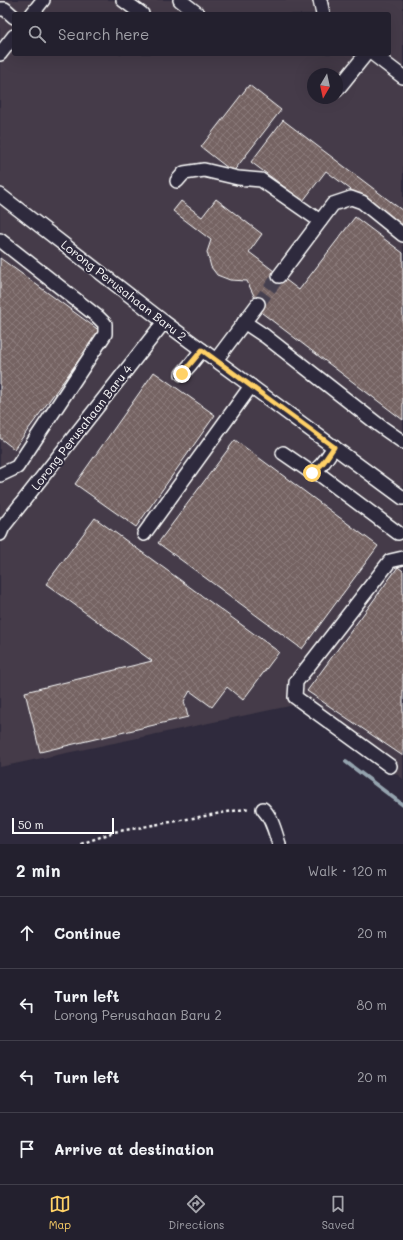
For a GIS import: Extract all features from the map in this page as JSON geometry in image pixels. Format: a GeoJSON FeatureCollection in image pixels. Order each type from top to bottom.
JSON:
{"type":"FeatureCollection","features":[{"type":"Feature","properties":{"kind":"street"},"geometry":{"type":"LineString","coordinates":[[34,12],[43,0]]}},
{"type":"Feature","properties":{"kind":"street"},"geometry":{"type":"LineString","coordinates":[[123,0],[139,12]]}},
{"type":"Feature","properties":{"kind":"street"},"geometry":{"type":"LineString","coordinates":[[180,0],[195,12]]}},
{"type":"Feature","properties":{"kind":"street"},"geometry":{"type":"LineString","coordinates":[[320,0],[323,12]]}},
{"type":"Feature","properties":{"kind":"street"},"geometry":{"type":"LineString","coordinates":[[0,9],[5,9],[12,15]]}},
{"type":"Feature","properties":{"kind":"street"},"geometry":{"type":"LineString","coordinates":[[0,54],[12,39]]}},
{"type":"Feature","properties":{"kind":"street"},"geometry":{"type":"LineString","coordinates":[[343,83],[364,56]]}},
{"type":"Feature","properties":{"kind":"street"},"geometry":{"type":"LineString","coordinates":[[376,56],[403,77]]}},
{"type":"Feature","properties":{"kind":"street"},"geometry":{"type":"LineString","coordinates":[[177,181],[184,173],[204,170],[238,178],[261,180],[320,221]]}},
{"type":"Feature","properties":{"kind":"street","name":"Lorong Perusahaan Baru 2"},"geometry":{"type":"LineString","coordinates":[[0,195],[164,322],[403,498]]}},
{"type":"Feature","properties":{"kind":"street"},"geometry":{"type":"LineString","coordinates":[[279,276],[333,204],[351,198],[362,202],[403,235]]}},
{"type":"Feature","properties":{"kind":"street"},"geometry":{"type":"LineString","coordinates":[[0,240],[98,317],[105,324],[105,334],[36,436],[17,467],[0,475]]}},
{"type":"Feature","properties":{"kind":"street"},"geometry":{"type":"LineString","coordinates":[[216,360],[258,304]]}},
{"type":"Feature","properties":{"kind":"street","name":"Lorong Perusahaan Baru 4"},"geometry":{"type":"LineString","coordinates":[[1,528],[164,322]]}},
{"type":"Feature","properties":{"kind":"street"},"geometry":{"type":"LineString","coordinates":[[244,322],[265,336],[403,442]]}},
{"type":"Feature","properties":{"kind":"street"},"geometry":{"type":"LineString","coordinates":[[182,374],[202,350]]}},
{"type":"Feature","properties":{"kind":"street"},"geometry":{"type":"LineString","coordinates":[[144,534],[252,386]]}},
{"type":"Feature","properties":{"kind":"street"},"geometry":{"type":"LineString","coordinates":[[283,453],[312,473],[326,460],[334,447]]}},
{"type":"Feature","properties":{"kind":"street"},"geometry":{"type":"LineString","coordinates":[[315,471],[398,533]]}},
{"type":"Feature","properties":{"kind":"street"},"geometry":{"type":"LineString","coordinates":[[390,766],[295,697],[296,682],[390,561],[403,558]]}},
{"type":"Feature","properties":{"kind":"street"},"geometry":{"type":"LineString","coordinates":[[263,809],[267,813],[279,844]]}},
{"type":"Feature","properties":{"kind":"path"},"geometry":{"type":"LineString","coordinates":[[81,844],[114,832],[176,822],[246,808],[263,809]]}},
{"type":"Feature","properties":{"kind":"shaded area"},"geometry":{"type":"Polygon","coordinates":[[[0,0],[403,0],[403,779],[304,703],[0,767],[0,0]]]}},
{"type":"Feature","properties":{"kind":"building"},"geometry":{"type":"Polygon","coordinates":[[[249,85],[281,110],[233,172],[201,147],[249,85]]]}},
{"type":"Feature","properties":{"kind":"building"},"geometry":{"type":"Polygon","coordinates":[[[283,120],[403,211],[403,229],[326,171],[303,201],[251,162],[283,120]]]}},
{"type":"Feature","properties":{"kind":"building"},"geometry":{"type":"Polygon","coordinates":[[[216,199],[262,234],[249,252],[299,290],[355,217],[403,253],[403,420],[262,313],[247,281],[230,280],[217,275],[211,267],[207,252],[211,240],[173,211],[181,201],[202,217],[216,199]]]}},
{"type":"Feature","properties":{"kind":"building"},"geometry":{"type":"Polygon","coordinates":[[[0,258],[100,331],[14,449],[0,438],[0,258]]]}},
{"type":"Feature","properties":{"kind":"building"},"geometry":{"type":"Polygon","coordinates":[[[154,372],[215,415],[136,527],[75,484],[154,372]]]}},
{"type":"Feature","properties":{"kind":"building"},"geometry":{"type":"Polygon","coordinates":[[[235,440],[378,546],[302,649],[158,543],[235,440]]]}},
{"type":"Feature","properties":{"kind":"building"},"geometry":{"type":"Polygon","coordinates":[[[95,518],[279,652],[243,700],[227,687],[212,707],[190,691],[184,701],[188,717],[40,752],[25,692],[152,661],[46,584],[95,518]]]}},
{"type":"Feature","properties":{"kind":"building"},"geometry":{"type":"Polygon","coordinates":[[[398,567],[403,571],[403,756],[307,691],[398,567]]]}},
{"type":"Feature","properties":{"kind":"waterway"},"geometry":{"type":"LineString","coordinates":[[346,762],[403,805]]}},
{"type":"Feature","properties":{"kind":"tunnel"},"geometry":{"type":"LineString","coordinates":[[258,304],[279,276]]}},
{"type":"Feature","properties":{"kind":"route"},"geometry":{"type":"LineString","coordinates":[[182,374],[202,350],[334,447],[326,460],[312,473]]}}]}
